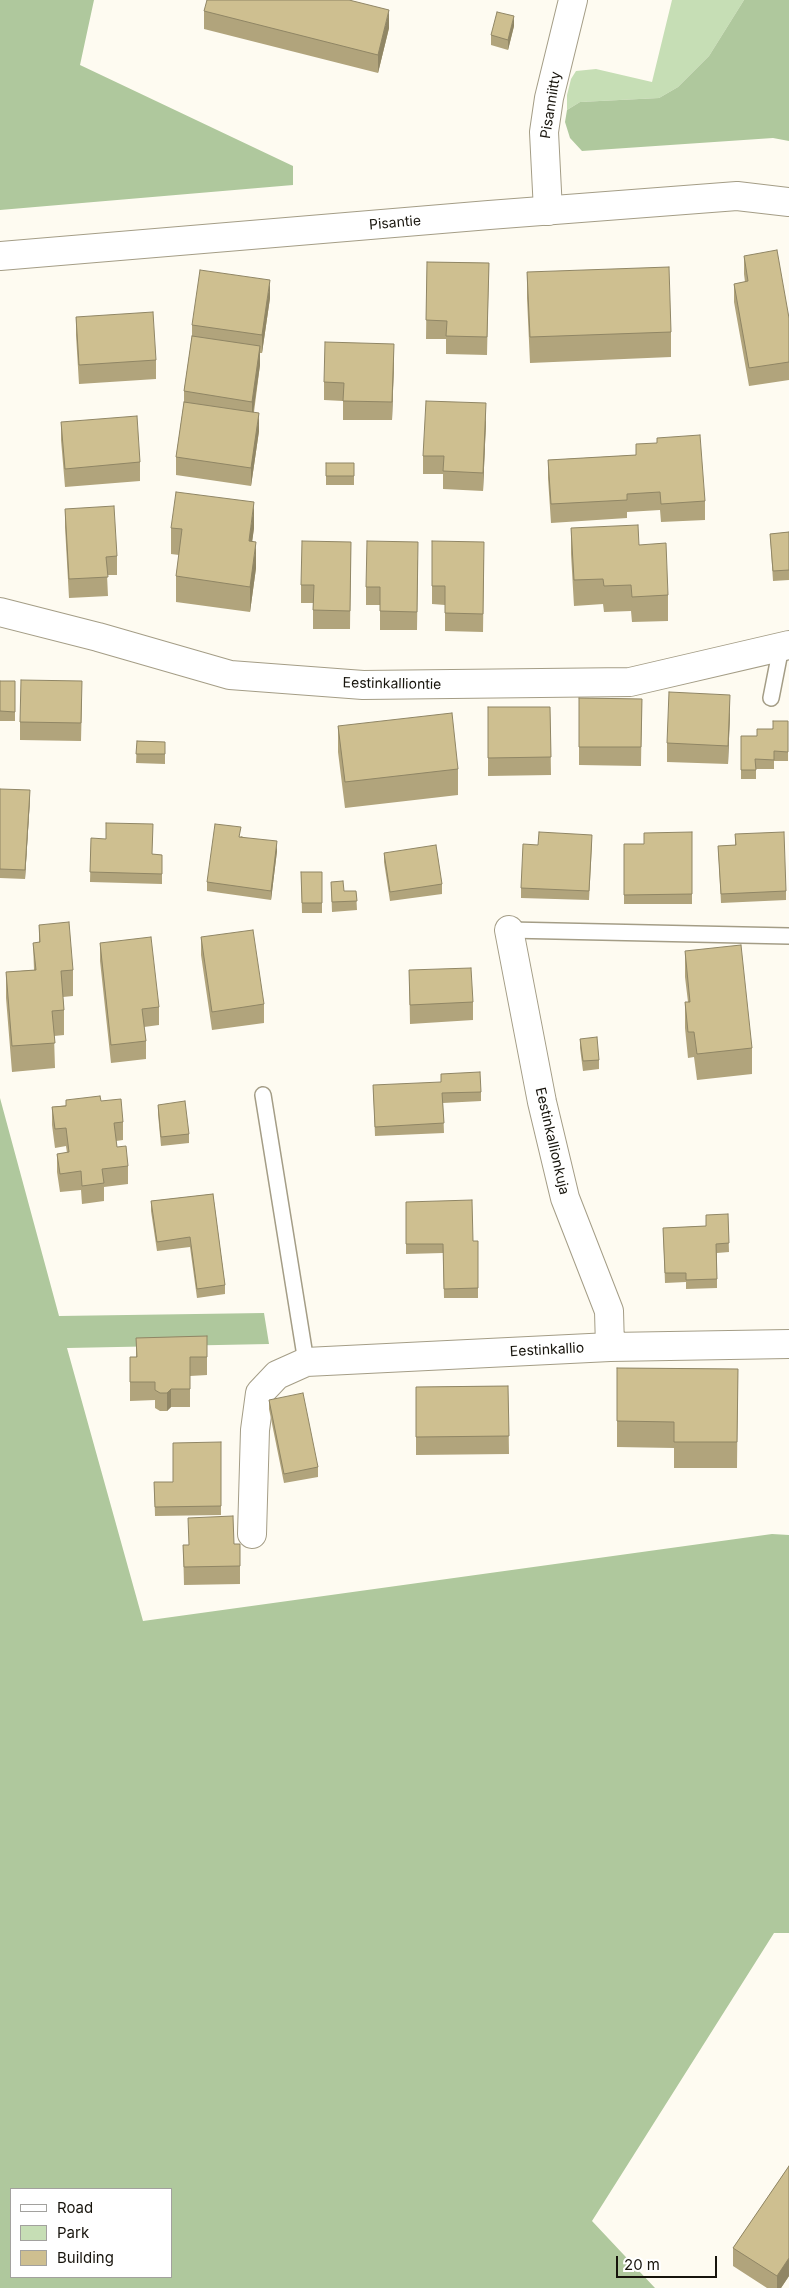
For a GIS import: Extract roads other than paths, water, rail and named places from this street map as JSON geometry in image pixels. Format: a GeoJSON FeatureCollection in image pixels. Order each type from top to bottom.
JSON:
{"type":"FeatureCollection","features":[{"type":"Feature","properties":{"kind":"street","name":"Pisanniitty"},"geometry":{"type":"LineString","coordinates":[[548,211],[544,132],[551,89],[573,0]]}},
{"type":"Feature","properties":{"kind":"street","name":"Pisantie"},"geometry":{"type":"LineString","coordinates":[[0,256],[737,196],[789,202]]}},
{"type":"Feature","properties":{"kind":"street","name":"Eestinkalliontie"},"geometry":{"type":"LineString","coordinates":[[0,612],[98,636],[230,675],[363,685],[630,682],[785,646]]}},
{"type":"Feature","properties":{"kind":"street","name":"Eestinkallionkuja"},"geometry":{"type":"LineString","coordinates":[[509,930],[542,1102],[565,1198],[609,1311],[610,1347]]}},
{"type":"Feature","properties":{"kind":"street","name":"Eestinkallio"},"geometry":{"type":"LineString","coordinates":[[306,1362],[610,1347],[789,1344]]}},
{"type":"Feature","properties":{"kind":"street"},"geometry":{"type":"LineString","coordinates":[[252,1534],[254,1430],[260,1393],[277,1375],[306,1362]]}},
{"type":"Feature","properties":{"kind":"lane"},"geometry":{"type":"LineString","coordinates":[[771,698],[785,646]]}},
{"type":"Feature","properties":{"kind":"lane"},"geometry":{"type":"LineString","coordinates":[[509,930],[789,936]]}},
{"type":"Feature","properties":{"kind":"lane"},"geometry":{"type":"LineString","coordinates":[[263,1095],[306,1362]]}}]}
